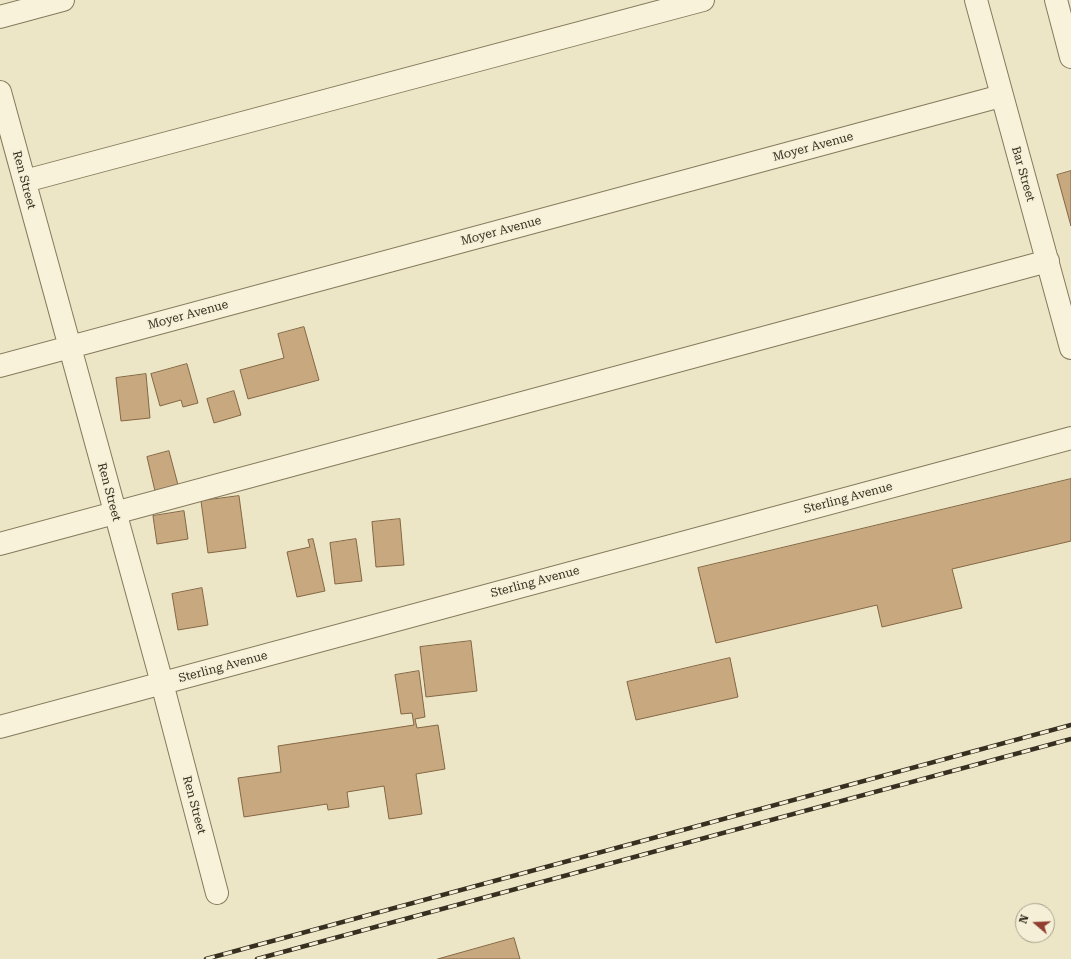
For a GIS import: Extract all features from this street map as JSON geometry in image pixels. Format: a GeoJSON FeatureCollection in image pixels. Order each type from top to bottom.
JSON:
{"type":"FeatureCollection","features":[{"type":"Feature","properties":{"kind":"street"},"geometry":{"type":"LineString","coordinates":[[0,17],[63,0]]}},
{"type":"Feature","properties":{"kind":"street"},"geometry":{"type":"LineString","coordinates":[[25,181],[703,0]]}},
{"type":"Feature","properties":{"kind":"street","name":"Bar Street"},"geometry":{"type":"LineString","coordinates":[[976,0],[1071,348]]}},
{"type":"Feature","properties":{"kind":"street"},"geometry":{"type":"LineString","coordinates":[[1056,0],[1071,57]]}},
{"type":"Feature","properties":{"kind":"street","name":"Ren Street"},"geometry":{"type":"LineString","coordinates":[[0,92],[162,683],[217,893]]}},
{"type":"Feature","properties":{"kind":"street","name":"Moyer Avenue"},"geometry":{"type":"LineString","coordinates":[[0,366],[1001,96]]}},
{"type":"Feature","properties":{"kind":"street"},"geometry":{"type":"LineString","coordinates":[[0,544],[1048,261]]}},
{"type":"Feature","properties":{"kind":"street","name":"Sterling Avenue"},"geometry":{"type":"LineString","coordinates":[[0,727],[1071,438]]}},
{"type":"Feature","properties":{"kind":"building"},"geometry":{"type":"Polygon","coordinates":[[[1071,171],[1071,226],[1057,175],[1071,171]]]}},
{"type":"Feature","properties":{"kind":"building"},"geometry":{"type":"Polygon","coordinates":[[[304,327],[319,380],[248,399],[240,370],[284,358],[278,334],[304,327]]]}},
{"type":"Feature","properties":{"kind":"building"},"geometry":{"type":"Polygon","coordinates":[[[187,364],[198,403],[183,407],[181,400],[160,406],[151,374],[187,364]]]}},
{"type":"Feature","properties":{"kind":"building"},"geometry":{"type":"Polygon","coordinates":[[[146,374],[150,418],[121,421],[116,378],[146,374]]]}},
{"type":"Feature","properties":{"kind":"building"},"geometry":{"type":"Polygon","coordinates":[[[234,391],[241,415],[214,423],[207,399],[234,391]]]}},
{"type":"Feature","properties":{"kind":"building"},"geometry":{"type":"Polygon","coordinates":[[[169,451],[178,485],[155,491],[147,457],[169,451]]]}},
{"type":"Feature","properties":{"kind":"building"},"geometry":{"type":"Polygon","coordinates":[[[1071,479],[1071,541],[952,569],[962,608],[882,627],[877,605],[716,643],[698,568],[1071,479]]]}},
{"type":"Feature","properties":{"kind":"building"},"geometry":{"type":"Polygon","coordinates":[[[239,496],[246,548],[208,553],[201,501],[239,496]]]}},
{"type":"Feature","properties":{"kind":"building"},"geometry":{"type":"Polygon","coordinates":[[[184,511],[188,539],[157,544],[153,516],[184,511]]]}},
{"type":"Feature","properties":{"kind":"building"},"geometry":{"type":"Polygon","coordinates":[[[400,519],[404,565],[376,567],[372,522],[400,519]]]}},
{"type":"Feature","properties":{"kind":"building"},"geometry":{"type":"Polygon","coordinates":[[[313,539],[325,591],[297,597],[287,552],[310,547],[308,540],[313,539]]]}},
{"type":"Feature","properties":{"kind":"building"},"geometry":{"type":"Polygon","coordinates":[[[356,539],[362,581],[335,584],[330,543],[356,539]]]}},
{"type":"Feature","properties":{"kind":"building"},"geometry":{"type":"Polygon","coordinates":[[[202,588],[208,625],[178,630],[172,594],[202,588]]]}},
{"type":"Feature","properties":{"kind":"building"},"geometry":{"type":"Polygon","coordinates":[[[471,641],[477,691],[426,697],[420,647],[471,641]]]}},
{"type":"Feature","properties":{"kind":"building"},"geometry":{"type":"Polygon","coordinates":[[[730,658],[738,697],[636,720],[627,682],[730,658]]]}},
{"type":"Feature","properties":{"kind":"building"},"geometry":{"type":"Polygon","coordinates":[[[419,671],[425,717],[415,719],[417,728],[438,725],[445,769],[416,774],[422,814],[389,819],[384,786],[347,792],[349,807],[328,810],[327,804],[244,817],[238,778],[281,772],[278,746],[414,725],[412,713],[401,714],[395,675],[419,671]]]}},
{"type":"Feature","properties":{"kind":"building"},"geometry":{"type":"Polygon","coordinates":[[[514,938],[520,959],[438,959],[514,938]]]}},
{"type":"Feature","properties":{"kind":"railway"},"geometry":{"type":"LineString","coordinates":[[206,959],[1071,725]]}},
{"type":"Feature","properties":{"kind":"railway"},"geometry":{"type":"LineString","coordinates":[[257,959],[1071,739]]}}]}
